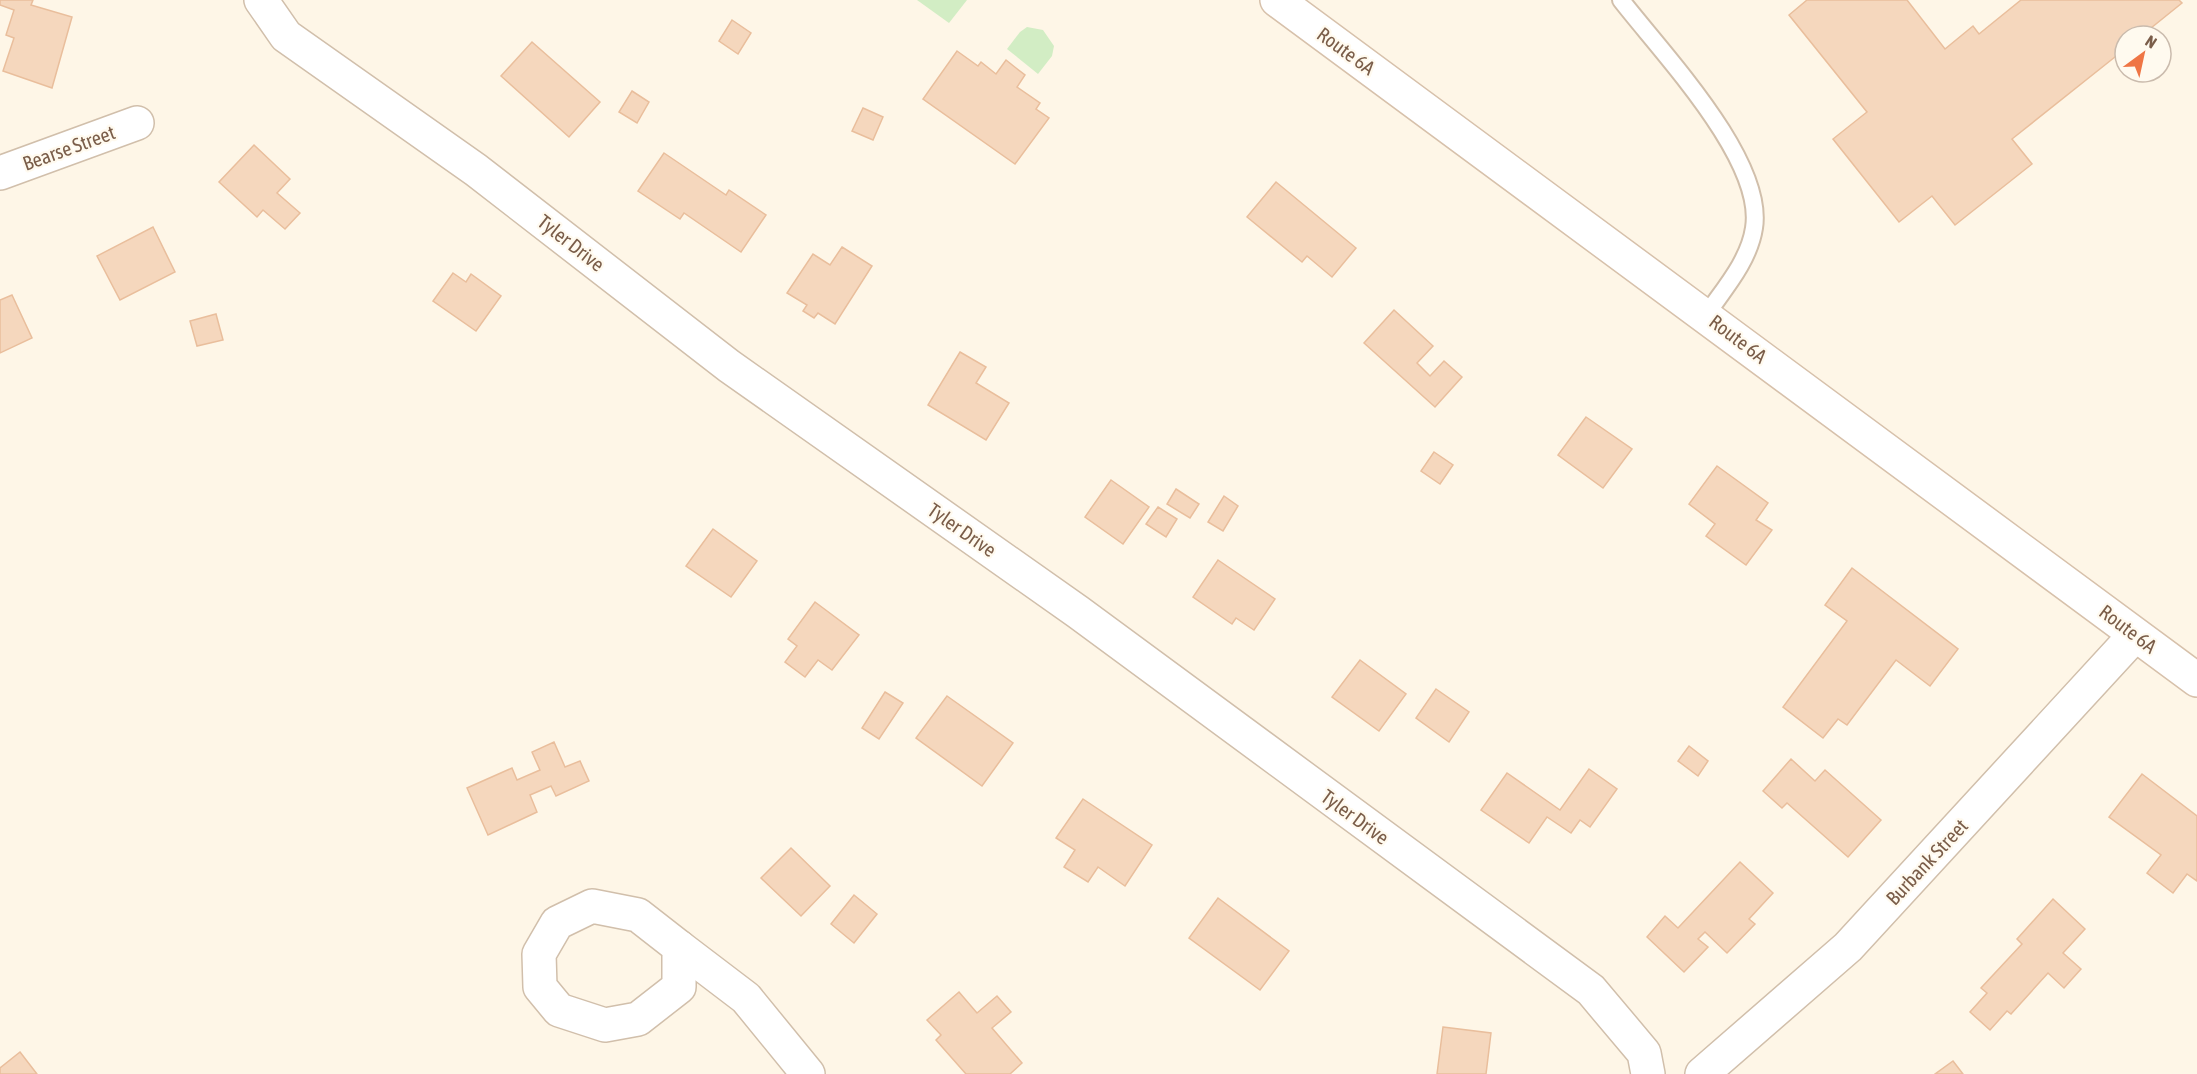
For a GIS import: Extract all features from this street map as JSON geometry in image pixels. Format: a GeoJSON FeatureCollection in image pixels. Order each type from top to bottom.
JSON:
{"type":"FeatureCollection","features":[{"type":"Feature","properties":{"kind":"street","name":"Tyler Drive"},"geometry":{"type":"LineString","coordinates":[[261,0],[286,36],[476,170],[729,366],[1078,612],[1591,990],[1644,1053],[1648,1074]]}},
{"type":"Feature","properties":{"kind":"street","name":"Route 6A"},"geometry":{"type":"LineString","coordinates":[[1277,0],[2197,680]]}},
{"type":"Feature","properties":{"kind":"street","name":"Bearse Street"},"geometry":{"type":"LineString","coordinates":[[0,173],[137,123]]}},
{"type":"Feature","properties":{"kind":"street","name":"Burbank Street"},"geometry":{"type":"LineString","coordinates":[[1702,1074],[1848,947],[2135,635]]}},
{"type":"Feature","properties":{"kind":"street"},"geometry":{"type":"LineString","coordinates":[[679,947],[747,998],[808,1074]]}},
{"type":"Feature","properties":{"kind":"lane"},"geometry":{"type":"LineString","coordinates":[[1621,0],[1721,128],[1742,164],[1752,189],[1756,210],[1754,230],[1747,252],[1706,315]]}},
{"type":"Feature","properties":{"kind":"green space"},"geometry":{"type":"Polygon","coordinates":[[[917,0],[967,0],[949,23],[917,0]]]}},
{"type":"Feature","properties":{"kind":"green space"},"geometry":{"type":"Polygon","coordinates":[[[1027,27],[1043,30],[1054,46],[1052,56],[1038,74],[1007,49],[1020,32],[1027,27]]]}},
{"type":"Feature","properties":{"kind":"building"},"geometry":{"type":"Polygon","coordinates":[[[0,0],[33,0],[31,5],[72,17],[52,88],[3,71],[14,38],[6,35],[14,10],[0,5],[0,0]]]}},
{"type":"Feature","properties":{"kind":"building"},"geometry":{"type":"Polygon","coordinates":[[[1807,0],[1907,0],[1945,49],[1973,26],[1979,34],[2021,0],[2179,0],[2182,3],[2156,24],[2113,24],[2113,59],[2012,139],[2032,164],[1955,225],[1932,196],[1899,222],[1833,139],[1867,112],[1789,15],[1807,0]]]}},
{"type":"Feature","properties":{"kind":"building"},"geometry":{"type":"Polygon","coordinates":[[[732,20],[751,33],[738,54],[719,41],[732,20]]]}},
{"type":"Feature","properties":{"kind":"building"},"geometry":{"type":"Polygon","coordinates":[[[532,42],[600,102],[569,137],[501,76],[532,42]]]}},
{"type":"Feature","properties":{"kind":"building"},"geometry":{"type":"Polygon","coordinates":[[[957,51],[978,66],[981,62],[996,74],[1006,60],[1025,75],[1017,87],[1040,103],[1036,109],[1049,118],[1015,164],[923,99],[957,51]]]}},
{"type":"Feature","properties":{"kind":"building"},"geometry":{"type":"Polygon","coordinates":[[[632,91],[649,102],[637,123],[619,112],[632,91]]]}},
{"type":"Feature","properties":{"kind":"building"},"geometry":{"type":"Polygon","coordinates":[[[863,108],[883,117],[873,140],[852,131],[863,108]]]}},
{"type":"Feature","properties":{"kind":"building"},"geometry":{"type":"Polygon","coordinates":[[[254,145],[290,179],[277,193],[300,213],[285,229],[263,210],[257,217],[219,182],[254,145]]]}},
{"type":"Feature","properties":{"kind":"building"},"geometry":{"type":"Polygon","coordinates":[[[664,153],[726,195],[729,190],[766,215],[741,252],[684,213],[680,219],[638,191],[664,153]]]}},
{"type":"Feature","properties":{"kind":"building"},"geometry":{"type":"Polygon","coordinates":[[[1276,182],[1356,248],[1332,277],[1307,256],[1302,262],[1247,217],[1276,182]]]}},
{"type":"Feature","properties":{"kind":"building"},"geometry":{"type":"Polygon","coordinates":[[[153,227],[175,272],[120,300],[97,256],[153,227]]]}},
{"type":"Feature","properties":{"kind":"building"},"geometry":{"type":"Polygon","coordinates":[[[842,247],[872,266],[835,324],[818,313],[814,318],[803,311],[807,305],[787,293],[813,254],[830,265],[842,247]]]}},
{"type":"Feature","properties":{"kind":"building"},"geometry":{"type":"Polygon","coordinates":[[[453,273],[466,282],[471,274],[501,296],[476,331],[433,301],[453,273]]]}},
{"type":"Feature","properties":{"kind":"building"},"geometry":{"type":"Polygon","coordinates":[[[12,295],[32,338],[0,353],[0,300],[12,295]]]}},
{"type":"Feature","properties":{"kind":"building"},"geometry":{"type":"Polygon","coordinates":[[[1394,310],[1433,346],[1417,363],[1430,376],[1444,361],[1462,377],[1435,407],[1364,343],[1394,310]]]}},
{"type":"Feature","properties":{"kind":"building"},"geometry":{"type":"Polygon","coordinates":[[[216,314],[223,340],[197,346],[190,321],[216,314]]]}},
{"type":"Feature","properties":{"kind":"building"},"geometry":{"type":"Polygon","coordinates":[[[960,352],[986,367],[976,383],[1009,403],[986,440],[928,405],[960,352]]]}},
{"type":"Feature","properties":{"kind":"building"},"geometry":{"type":"Polygon","coordinates":[[[1586,417],[1632,449],[1603,488],[1558,455],[1586,417]]]}},
{"type":"Feature","properties":{"kind":"building"},"geometry":{"type":"Polygon","coordinates":[[[1434,452],[1453,465],[1440,484],[1421,471],[1434,452]]]}},
{"type":"Feature","properties":{"kind":"building"},"geometry":{"type":"Polygon","coordinates":[[[1717,466],[1768,503],[1756,520],[1772,530],[1746,565],[1706,536],[1715,524],[1689,504],[1717,466]]]}},
{"type":"Feature","properties":{"kind":"building"},"geometry":{"type":"Polygon","coordinates":[[[1111,480],[1149,507],[1123,544],[1085,517],[1111,480]]]}},
{"type":"Feature","properties":{"kind":"building"},"geometry":{"type":"Polygon","coordinates":[[[1176,489],[1199,504],[1190,518],[1167,504],[1176,489]]]}},
{"type":"Feature","properties":{"kind":"building"},"geometry":{"type":"Polygon","coordinates":[[[1224,496],[1238,506],[1223,531],[1208,522],[1224,496]]]}},
{"type":"Feature","properties":{"kind":"building"},"geometry":{"type":"Polygon","coordinates":[[[1158,507],[1177,519],[1166,537],[1146,524],[1158,507]]]}},
{"type":"Feature","properties":{"kind":"building"},"geometry":{"type":"Polygon","coordinates":[[[713,529],[757,561],[731,597],[686,566],[713,529]]]}},
{"type":"Feature","properties":{"kind":"building"},"geometry":{"type":"Polygon","coordinates":[[[1218,560],[1275,599],[1254,630],[1236,618],[1232,624],[1193,597],[1218,560]]]}},
{"type":"Feature","properties":{"kind":"building"},"geometry":{"type":"Polygon","coordinates":[[[1852,568],[1958,649],[1930,686],[1896,660],[1847,725],[1838,719],[1823,738],[1783,707],[1847,621],[1825,605],[1852,568]]]}},
{"type":"Feature","properties":{"kind":"building"},"geometry":{"type":"Polygon","coordinates":[[[815,602],[859,635],[832,670],[818,660],[805,677],[785,662],[797,646],[788,639],[815,602]]]}},
{"type":"Feature","properties":{"kind":"building"},"geometry":{"type":"Polygon","coordinates":[[[1360,660],[1406,694],[1379,731],[1332,697],[1360,660]]]}},
{"type":"Feature","properties":{"kind":"building"},"geometry":{"type":"Polygon","coordinates":[[[1436,689],[1469,712],[1449,742],[1416,718],[1436,689]]]}},
{"type":"Feature","properties":{"kind":"building"},"geometry":{"type":"Polygon","coordinates":[[[885,692],[903,703],[879,739],[862,728],[885,692]]]}},
{"type":"Feature","properties":{"kind":"building"},"geometry":{"type":"Polygon","coordinates":[[[947,696],[1013,743],[982,786],[916,738],[947,696]]]}},
{"type":"Feature","properties":{"kind":"building"},"geometry":{"type":"Polygon","coordinates":[[[554,742],[565,767],[580,761],[589,781],[556,796],[551,786],[530,795],[537,812],[488,835],[467,788],[512,768],[517,780],[540,770],[532,752],[554,742]]]}},
{"type":"Feature","properties":{"kind":"building"},"geometry":{"type":"Polygon","coordinates":[[[1689,746],[1708,761],[1698,776],[1678,761],[1689,746]]]}},
{"type":"Feature","properties":{"kind":"building"},"geometry":{"type":"Polygon","coordinates":[[[1791,759],[1815,781],[1825,770],[1881,820],[1848,857],[1787,803],[1782,808],[1763,791],[1791,759]]]}},
{"type":"Feature","properties":{"kind":"building"},"geometry":{"type":"Polygon","coordinates":[[[1589,769],[1617,789],[1590,827],[1580,820],[1571,833],[1547,817],[1529,843],[1481,810],[1507,773],[1560,810],[1589,769]]]}},
{"type":"Feature","properties":{"kind":"building"},"geometry":{"type":"Polygon","coordinates":[[[2142,774],[2197,816],[2197,881],[2187,874],[2173,893],[2147,873],[2161,855],[2109,817],[2142,774]]]}},
{"type":"Feature","properties":{"kind":"building"},"geometry":{"type":"Polygon","coordinates":[[[1083,799],[1152,845],[1125,886],[1098,867],[1088,882],[1064,867],[1075,850],[1056,838],[1083,799]]]}},
{"type":"Feature","properties":{"kind":"building"},"geometry":{"type":"Polygon","coordinates":[[[791,848],[830,886],[801,916],[761,878],[791,848]]]}},
{"type":"Feature","properties":{"kind":"building"},"geometry":{"type":"Polygon","coordinates":[[[1740,862],[1773,893],[1749,919],[1755,924],[1727,953],[1705,932],[1698,939],[1708,947],[1684,972],[1647,937],[1665,916],[1678,928],[1740,862]]]}},
{"type":"Feature","properties":{"kind":"building"},"geometry":{"type":"Polygon","coordinates":[[[854,895],[877,914],[854,943],[831,924],[854,895]]]}},
{"type":"Feature","properties":{"kind":"building"},"geometry":{"type":"Polygon","coordinates":[[[1218,898],[1289,951],[1260,990],[1189,938],[1218,898]]]}},
{"type":"Feature","properties":{"kind":"building"},"geometry":{"type":"Polygon","coordinates":[[[2053,899],[2085,929],[2063,953],[2081,969],[2064,988],[2048,973],[2011,1014],[2007,1011],[1990,1030],[1970,1012],[1987,993],[1981,988],[2022,944],[2017,939],[2053,899]]]}},
{"type":"Feature","properties":{"kind":"building"},"geometry":{"type":"Polygon","coordinates":[[[959,992],[977,1013],[997,996],[1011,1012],[992,1028],[1022,1063],[1010,1074],[966,1074],[936,1040],[941,1035],[927,1020],[959,992]]]}},
{"type":"Feature","properties":{"kind":"building"},"geometry":{"type":"Polygon","coordinates":[[[1443,1027],[1491,1033],[1486,1074],[1437,1074],[1443,1027]]]}},
{"type":"Feature","properties":{"kind":"building"},"geometry":{"type":"Polygon","coordinates":[[[20,1052],[37,1074],[0,1074],[0,1068],[20,1052]]]}},
{"type":"Feature","properties":{"kind":"building"},"geometry":{"type":"Polygon","coordinates":[[[1953,1061],[1963,1074],[1935,1074],[1953,1061]]]}}]}
